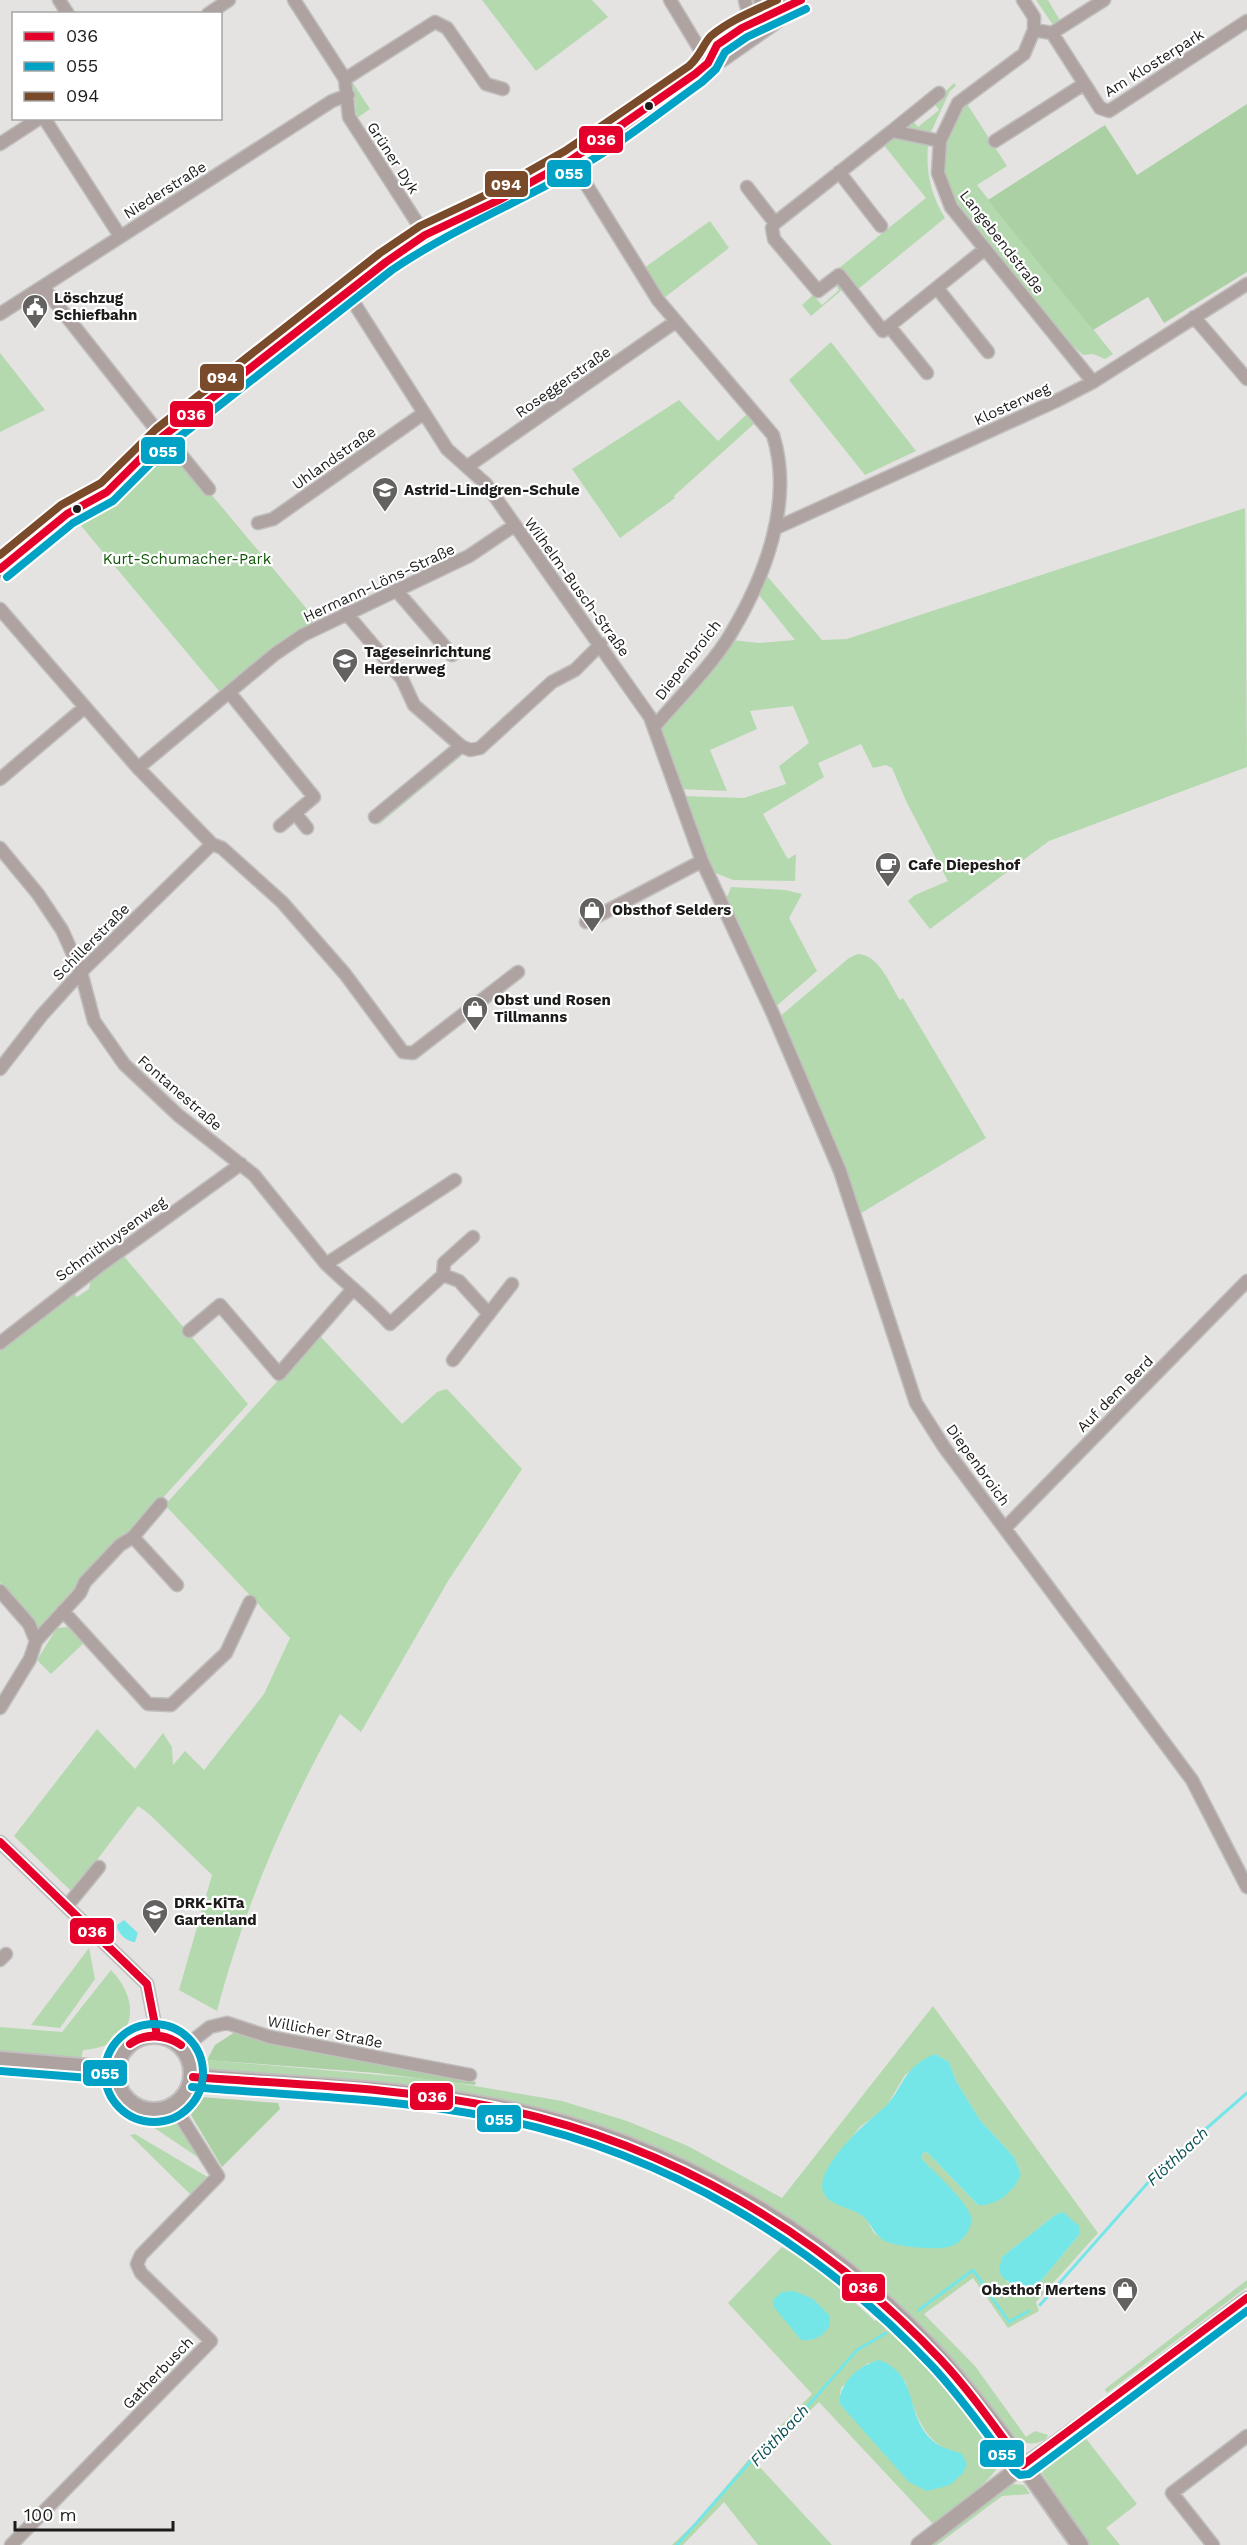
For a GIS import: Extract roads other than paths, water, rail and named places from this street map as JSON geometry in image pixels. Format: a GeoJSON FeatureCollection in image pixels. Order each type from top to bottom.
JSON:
{"type":"FeatureCollection","features":[{"type":"Feature","properties":{"kind":"main road"},"geometry":{"type":"LineString","coordinates":[[157,2035],[172,2038],[183,2048],[190,2058],[193,2077],[185,2096],[174,2106],[152,2112],[131,2104],[118,2085],[116,2070],[120,2056],[129,2044],[142,2037],[157,2035]]}},
{"type":"Feature","properties":{"kind":"main road"},"geometry":{"type":"LineString","coordinates":[[0,2060],[116,2070]]}},
{"type":"Feature","properties":{"kind":"main road"},"geometry":{"type":"LineString","coordinates":[[193,2077],[412,2096],[498,2108],[595,2133],[681,2168],[738,2197],[786,2227],[861,2284],[944,2364],[1023,2465],[1080,2545]]}},
{"type":"Feature","properties":{"kind":"street"},"geometry":{"type":"LineString","coordinates":[[211,12],[229,0]]}},
{"type":"Feature","properties":{"kind":"street","name":"Grüner Dyk"},"geometry":{"type":"LineString","coordinates":[[294,0],[345,79],[349,117],[425,235]]}},
{"type":"Feature","properties":{"kind":"street"},"geometry":{"type":"LineString","coordinates":[[670,0],[708,63]]}},
{"type":"Feature","properties":{"kind":"street"},"geometry":{"type":"LineString","coordinates":[[745,0],[755,21]]}},
{"type":"Feature","properties":{"kind":"street"},"geometry":{"type":"LineString","coordinates":[[760,0],[771,20]]}},
{"type":"Feature","properties":{"kind":"street"},"geometry":{"type":"LineString","coordinates":[[1023,0],[1034,17],[1034,30],[1052,33],[1104,0]]}},
{"type":"Feature","properties":{"kind":"street"},"geometry":{"type":"LineString","coordinates":[[0,569],[67,514],[107,492],[162,437],[347,292],[425,235],[499,201],[572,160],[708,63],[722,59],[771,20],[799,2]]}},
{"type":"Feature","properties":{"kind":"street"},"geometry":{"type":"LineString","coordinates":[[708,63],[717,45],[755,21],[771,20]]}},
{"type":"Feature","properties":{"kind":"street","name":"Am Klosterpark"},"geometry":{"type":"LineString","coordinates":[[1052,33],[1100,108],[1109,111],[1247,21]]}},
{"type":"Feature","properties":{"kind":"street"},"geometry":{"type":"LineString","coordinates":[[345,79],[435,22],[447,28],[486,84],[503,89]]}},
{"type":"Feature","properties":{"kind":"street","name":"Langebendstraße"},"geometry":{"type":"LineString","coordinates":[[1034,30],[1024,54],[958,103],[940,141],[938,173],[951,207],[1093,382]]}},
{"type":"Feature","properties":{"kind":"street","name":"Am Klosterpark"},"geometry":{"type":"LineString","coordinates":[[995,141],[1084,84]]}},
{"type":"Feature","properties":{"kind":"street"},"geometry":{"type":"LineString","coordinates":[[939,93],[775,223],[772,228],[774,239],[818,291],[838,275],[883,331],[986,249]]}},
{"type":"Feature","properties":{"kind":"street","name":"Niederstraße"},"geometry":{"type":"LineString","coordinates":[[0,314],[44,288],[120,236],[332,101],[348,95]]}},
{"type":"Feature","properties":{"kind":"street"},"geometry":{"type":"LineString","coordinates":[[0,144],[39,120]]}},
{"type":"Feature","properties":{"kind":"street"},"geometry":{"type":"LineString","coordinates":[[43,120],[120,236]]}},
{"type":"Feature","properties":{"kind":"street"},"geometry":{"type":"LineString","coordinates":[[892,131],[940,141]]}},
{"type":"Feature","properties":{"kind":"street","name":"Diepenbroich"},"geometry":{"type":"LineString","coordinates":[[572,160],[620,242],[675,322],[773,435],[780,456],[776,528],[757,582],[729,636],[654,727]]}},
{"type":"Feature","properties":{"kind":"street"},"geometry":{"type":"LineString","coordinates":[[839,172],[881,226]]}},
{"type":"Feature","properties":{"kind":"street"},"geometry":{"type":"LineString","coordinates":[[747,186],[775,223]]}},
{"type":"Feature","properties":{"kind":"street","name":"Klosterweg"},"geometry":{"type":"LineString","coordinates":[[776,528],[1093,382],[1247,284]]}},
{"type":"Feature","properties":{"kind":"street"},"geometry":{"type":"LineString","coordinates":[[44,288],[162,437],[168,439],[209,489]]}},
{"type":"Feature","properties":{"kind":"street"},"geometry":{"type":"LineString","coordinates":[[937,288],[988,352]]}},
{"type":"Feature","properties":{"kind":"street","name":"Wilhelm-Busch-Straße"},"geometry":{"type":"LineString","coordinates":[[347,292],[447,449],[486,484],[601,644],[646,710],[654,727]]}},
{"type":"Feature","properties":{"kind":"street"},"geometry":{"type":"LineString","coordinates":[[1194,317],[1247,379]]}},
{"type":"Feature","properties":{"kind":"street","name":"Roseggerstraße"},"geometry":{"type":"LineString","coordinates":[[468,466],[675,322]]}},
{"type":"Feature","properties":{"kind":"street"},"geometry":{"type":"LineString","coordinates":[[889,326],[927,373]]}},
{"type":"Feature","properties":{"kind":"street","name":"Uhlandstraße"},"geometry":{"type":"LineString","coordinates":[[258,523],[273,519],[424,413]]}},
{"type":"Feature","properties":{"kind":"street","name":"Hermann-Löns-Straße"},"geometry":{"type":"LineString","coordinates":[[138,768],[284,648],[346,613],[470,556],[515,525]]}},
{"type":"Feature","properties":{"kind":"street"},"geometry":{"type":"LineString","coordinates":[[396,590],[452,655]]}},
{"type":"Feature","properties":{"kind":"street"},"geometry":{"type":"LineString","coordinates":[[0,609],[138,768],[212,844],[222,848],[281,902],[345,974],[403,1052],[412,1053],[518,972]]}},
{"type":"Feature","properties":{"kind":"street"},"geometry":{"type":"LineString","coordinates":[[346,613],[402,679],[414,705],[461,746],[470,750],[480,748],[552,682],[574,670],[601,644]]}},
{"type":"Feature","properties":{"kind":"street"},"geometry":{"type":"LineString","coordinates":[[229,692],[314,797],[280,826]]}},
{"type":"Feature","properties":{"kind":"street"},"geometry":{"type":"LineString","coordinates":[[0,779],[85,707]]}},
{"type":"Feature","properties":{"kind":"street"},"geometry":{"type":"LineString","coordinates":[[586,922],[702,861],[654,727]]}},
{"type":"Feature","properties":{"kind":"street"},"geometry":{"type":"LineString","coordinates":[[375,817],[461,746]]}},
{"type":"Feature","properties":{"kind":"street"},"geometry":{"type":"LineString","coordinates":[[295,813],[307,828]]}},
{"type":"Feature","properties":{"kind":"street","name":"Schillerstraße"},"geometry":{"type":"LineString","coordinates":[[0,1069],[42,1014],[81,972],[212,844]]}},
{"type":"Feature","properties":{"kind":"street","name":"Fontanestraße"},"geometry":{"type":"LineString","coordinates":[[5,858],[38,894],[62,930],[81,972],[94,1021],[124,1064],[178,1115],[254,1175],[326,1264],[352,1290],[364,1296],[390,1324],[443,1275],[444,1263],[473,1237]]}},
{"type":"Feature","properties":{"kind":"street","name":"Diepenbroich"},"geometry":{"type":"LineString","coordinates":[[702,861],[840,1171],[916,1403],[944,1447],[1192,1779],[1247,1887]]}},
{"type":"Feature","properties":{"kind":"street","name":"Schmithuysenweg"},"geometry":{"type":"LineString","coordinates":[[0,1342],[98,1267],[242,1164]]}},
{"type":"Feature","properties":{"kind":"street"},"geometry":{"type":"LineString","coordinates":[[326,1264],[455,1180]]}},
{"type":"Feature","properties":{"kind":"street"},"geometry":{"type":"LineString","coordinates":[[443,1275],[459,1281],[489,1314]]}},
{"type":"Feature","properties":{"kind":"street","name":"Auf dem Berd"},"geometry":{"type":"LineString","coordinates":[[1005,1528],[1247,1281]]}},
{"type":"Feature","properties":{"kind":"street"},"geometry":{"type":"LineString","coordinates":[[453,1360],[512,1284]]}},
{"type":"Feature","properties":{"kind":"street"},"geometry":{"type":"LineString","coordinates":[[189,1330],[220,1305],[279,1374],[352,1290]]}},
{"type":"Feature","properties":{"kind":"street"},"geometry":{"type":"LineString","coordinates":[[0,1708],[30,1659],[36,1641],[113,1552],[133,1537],[161,1504]]}},
{"type":"Feature","properties":{"kind":"street"},"geometry":{"type":"LineString","coordinates":[[133,1537],[177,1585]]}},
{"type":"Feature","properties":{"kind":"street"},"geometry":{"type":"LineString","coordinates":[[0,1591],[29,1624],[36,1641]]}},
{"type":"Feature","properties":{"kind":"street"},"geometry":{"type":"LineString","coordinates":[[63,1611],[148,1704],[171,1706],[226,1653],[250,1602]]}},
{"type":"Feature","properties":{"kind":"street"},"geometry":{"type":"LineString","coordinates":[[0,1842],[147,1984],[157,2035]]}},
{"type":"Feature","properties":{"kind":"street"},"geometry":{"type":"LineString","coordinates":[[67,1906],[99,1867]]}},
{"type":"Feature","properties":{"kind":"street","name":"Willicher Straße"},"geometry":{"type":"LineString","coordinates":[[183,2048],[210,2027],[227,2023],[277,2038],[470,2076]]}},
{"type":"Feature","properties":{"kind":"street","name":"Gatherbusch"},"geometry":{"type":"LineString","coordinates":[[11,2545],[211,2341],[141,2273],[137,2264],[141,2255],[218,2176],[174,2106]]}},
{"type":"Feature","properties":{"kind":"street"},"geometry":{"type":"LineString","coordinates":[[919,2545],[1247,2298]]}},
{"type":"Feature","properties":{"kind":"street"},"geometry":{"type":"LineString","coordinates":[[1213,2545],[1172,2493],[1247,2436]]}},
{"type":"Feature","properties":{"kind":"water"},"geometry":{"type":"Polygon","coordinates":[[[124,1920],[138,1933],[135,1942],[126,1939],[119,1931],[117,1925],[124,1920]]]}},
{"type":"Feature","properties":{"kind":"water"},"geometry":{"type":"Polygon","coordinates":[[[935,2054],[949,2062],[956,2081],[980,2120],[1014,2157],[1021,2174],[1010,2192],[1004,2197],[985,2205],[978,2205],[927,2152],[923,2153],[921,2158],[957,2195],[969,2211],[970,2227],[961,2240],[953,2246],[926,2248],[898,2245],[881,2239],[864,2217],[830,2200],[823,2191],[822,2182],[826,2171],[842,2148],[887,2105],[908,2073],[923,2060],[935,2054]]]}},
{"type":"Feature","properties":{"kind":"water"},"geometry":{"type":"Polygon","coordinates":[[[1063,2212],[1079,2226],[1079,2235],[1035,2288],[1024,2288],[1005,2279],[999,2271],[1002,2257],[1055,2215],[1063,2212]]]}},
{"type":"Feature","properties":{"kind":"water"},"geometry":{"type":"Polygon","coordinates":[[[794,2291],[813,2299],[829,2315],[830,2325],[818,2337],[801,2340],[774,2307],[774,2299],[782,2292],[794,2291]]]}},
{"type":"Feature","properties":{"kind":"water"},"geometry":{"type":"Polygon","coordinates":[[[879,2360],[892,2366],[900,2375],[918,2419],[932,2440],[942,2447],[962,2454],[967,2464],[963,2473],[950,2485],[927,2491],[909,2482],[839,2403],[843,2388],[852,2376],[864,2366],[879,2360]]]}},
{"type":"Feature","properties":{"kind":"waterway","name":"Flöthbach"},"geometry":{"type":"LineString","coordinates":[[1040,2305],[1160,2169],[1247,2093]]}},
{"type":"Feature","properties":{"kind":"waterway","name":"Flöthbach"},"geometry":{"type":"LineString","coordinates":[[919,2310],[973,2270],[1009,2322],[1029,2311]]}},
{"type":"Feature","properties":{"kind":"waterway","name":"Flöthbach"},"geometry":{"type":"LineString","coordinates":[[677,2545],[757,2454],[799,2416],[857,2350],[886,2333]]}},
{"type":"Feature","properties":{"kind":"place","name":"Löschzug Schiefbahn"},"geometry":{"type":"Point","coordinates":[35,330]}},
{"type":"Feature","properties":{"kind":"place","name":"Astrid-Lindgren-Schule"},"geometry":{"type":"Point","coordinates":[385,513]}},
{"type":"Feature","properties":{"kind":"place","name":"Tageseinrichtung Herderweg"},"geometry":{"type":"Point","coordinates":[345,684]}},
{"type":"Feature","properties":{"kind":"place","name":"Cafe Diepeshof"},"geometry":{"type":"Point","coordinates":[888,888]}},
{"type":"Feature","properties":{"kind":"place","name":"Obsthof Selders"},"geometry":{"type":"Point","coordinates":[592,933]}},
{"type":"Feature","properties":{"kind":"place","name":"Obst und Rosen Tillmanns"},"geometry":{"type":"Point","coordinates":[475,1032]}},
{"type":"Feature","properties":{"kind":"place","name":"DRK-KiTa Gartenland"},"geometry":{"type":"Point","coordinates":[155,1935]}},
{"type":"Feature","properties":{"kind":"place","name":"Obsthof Mertens"},"geometry":{"type":"Point","coordinates":[1125,2313]}},
{"type":"Feature","properties":{"kind":"park label","name":"Kurt-Schumacher-Park"},"geometry":{"type":"Point","coordinates":[187,559]}}]}
